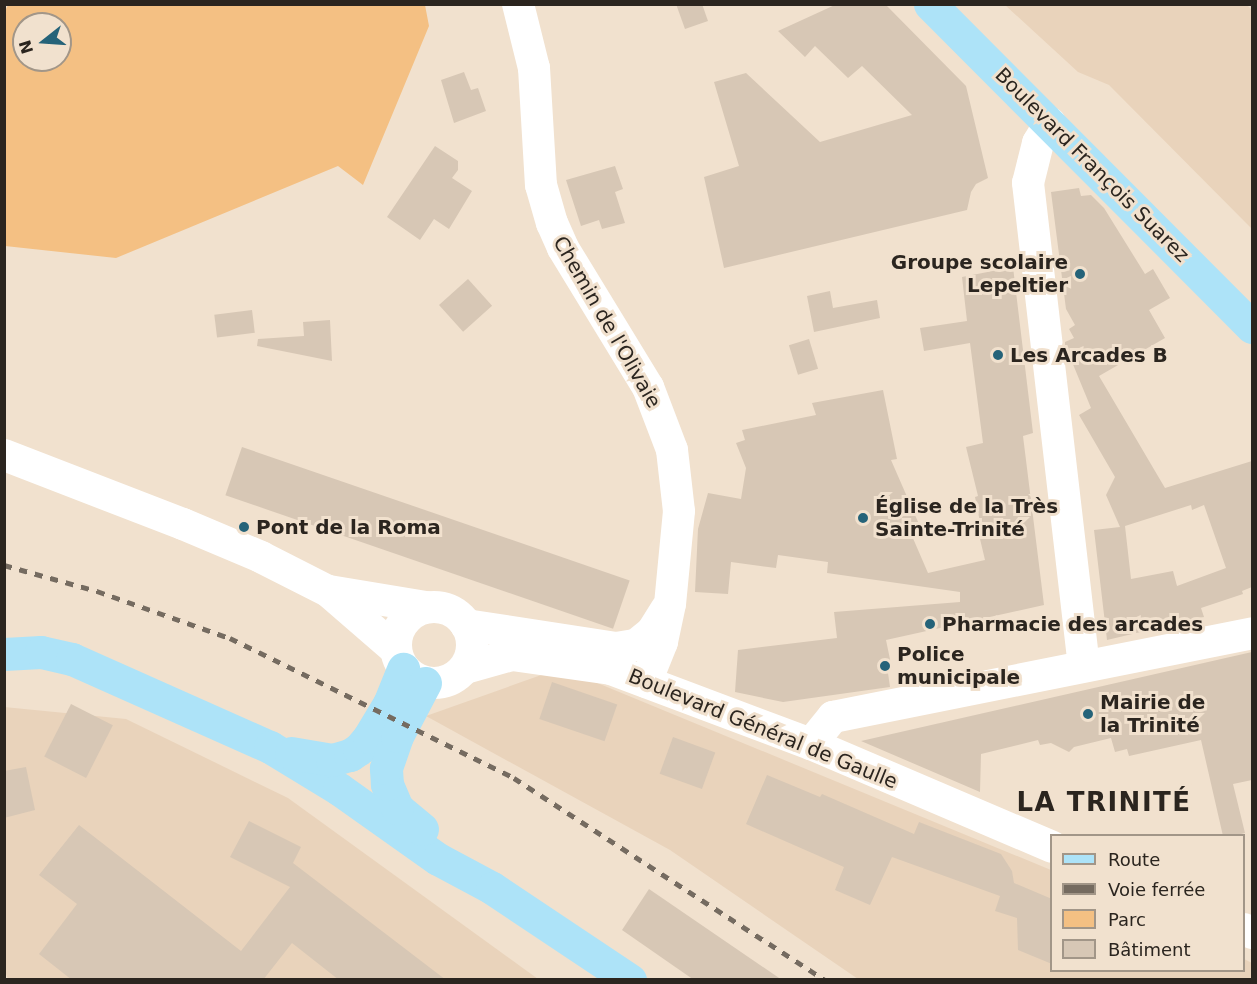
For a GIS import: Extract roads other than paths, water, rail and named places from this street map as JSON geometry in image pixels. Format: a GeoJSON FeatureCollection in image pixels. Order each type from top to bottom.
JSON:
{"type":"FeatureCollection","features":[{"type":"Feature","properties":{"kind":"main road","name":"Boulevard François Suarez"},"geometry":{"type":"LineString","coordinates":[[930,4],[1252,327]]}},
{"type":"Feature","properties":{"kind":"main road"},"geometry":{"type":"LineString","coordinates":[[4,654],[41,652],[72,659],[270,747],[339,789],[438,859],[492,888],[630,980]]}},
{"type":"Feature","properties":{"kind":"main road"},"geometry":{"type":"LineString","coordinates":[[407,677],[376,750],[387,784],[403,816],[450,849],[492,888]]}},
{"type":"Feature","properties":{"kind":"main road"},"geometry":{"type":"LineString","coordinates":[[270,747],[297,755],[332,760],[376,750]]}},
{"type":"Feature","properties":{"kind":"street","name":"Chemin de l'Olivaie"},"geometry":{"type":"LineString","coordinates":[[518,4],[534,68],[541,185],[552,224],[563,248],[648,387],[672,450],[679,511],[670,604],[662,642],[646,682]]}},
{"type":"Feature","properties":{"kind":"street"},"geometry":{"type":"LineString","coordinates":[[1050,123],[1038,143],[1028,183],[1084,665]]}},
{"type":"Feature","properties":{"kind":"street"},"geometry":{"type":"LineString","coordinates":[[4,455],[183,524],[261,557],[328,591],[449,610],[466,625],[472,647],[465,668],[447,682],[407,677],[328,591]]}},
{"type":"Feature","properties":{"kind":"street","name":"Chemin de l'Olivaie"},"geometry":{"type":"LineString","coordinates":[[636,645],[652,632],[670,604]]}},
{"type":"Feature","properties":{"kind":"street"},"geometry":{"type":"LineString","coordinates":[[407,677],[396,638],[406,618],[426,608]]}},
{"type":"Feature","properties":{"kind":"street","name":"Boulevard Général de Gaulle"},"geometry":{"type":"LineString","coordinates":[[466,625],[616,648],[636,645]]}},
{"type":"Feature","properties":{"kind":"street"},"geometry":{"type":"LineString","coordinates":[[811,744],[833,717],[1252,633]]}},
{"type":"Feature","properties":{"kind":"street","name":"Boulevard Général de Gaulle"},"geometry":{"type":"LineString","coordinates":[[465,668],[512,655],[611,669],[811,744],[1050,846]]}},
{"type":"Feature","properties":{"kind":"railway"},"geometry":{"type":"LineString","coordinates":[[4,565],[97,591],[230,638],[514,778],[825,980]]}},
{"type":"Feature","properties":{"kind":"place","name":"Groupe scolaire Lepeltier"},"geometry":{"type":"Point","coordinates":[1080,274]}},
{"type":"Feature","properties":{"kind":"place","name":"Les Arcades B"},"geometry":{"type":"Point","coordinates":[998,355]}},
{"type":"Feature","properties":{"kind":"place","name":"Église de la Très Sainte-Trinité"},"geometry":{"type":"Point","coordinates":[863,518]}},
{"type":"Feature","properties":{"kind":"place","name":"Pont de la Roma"},"geometry":{"type":"Point","coordinates":[244,527]}},
{"type":"Feature","properties":{"kind":"place","name":"Pharmacie des arcades"},"geometry":{"type":"Point","coordinates":[930,624]}},
{"type":"Feature","properties":{"kind":"place","name":"Police municipale"},"geometry":{"type":"Point","coordinates":[885,666]}},
{"type":"Feature","properties":{"kind":"place","name":"Mairie de la Trinité"},"geometry":{"type":"Point","coordinates":[1088,714]}},
{"type":"Feature","properties":{"kind":"district","name":"LA TRINITÉ"},"geometry":{"type":"Point","coordinates":[1104,803]}}]}
